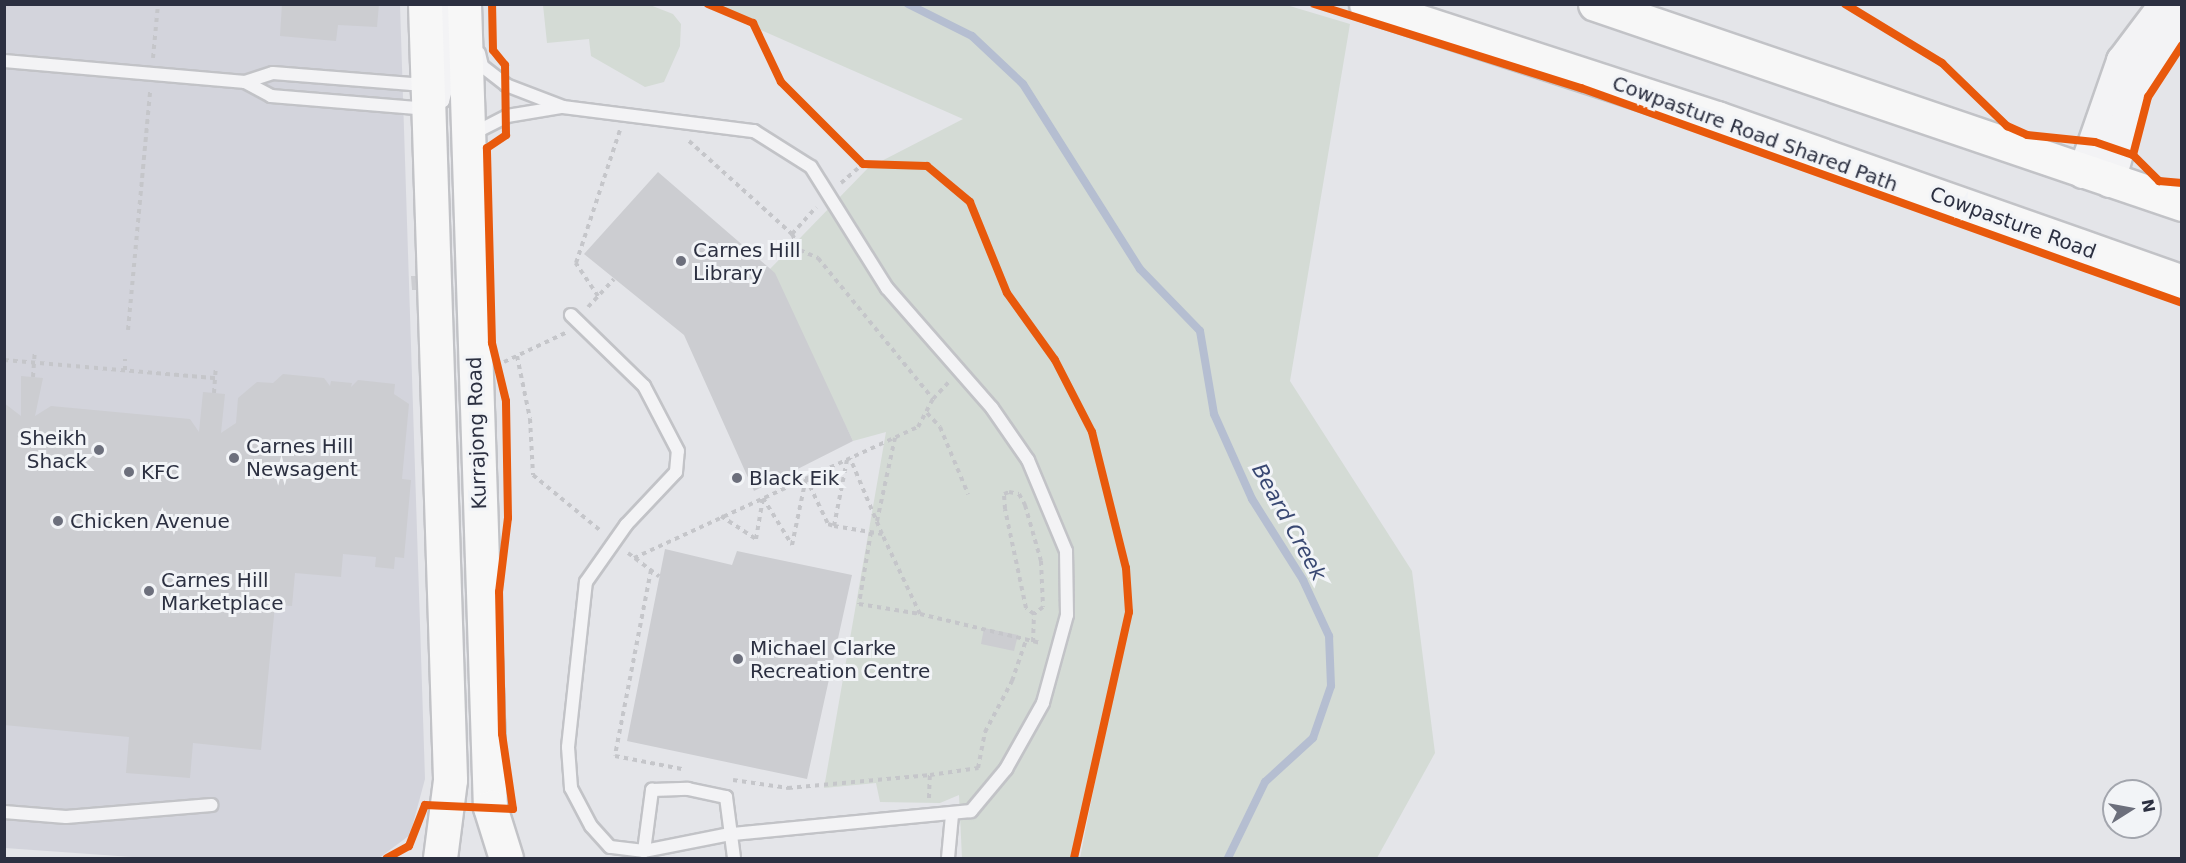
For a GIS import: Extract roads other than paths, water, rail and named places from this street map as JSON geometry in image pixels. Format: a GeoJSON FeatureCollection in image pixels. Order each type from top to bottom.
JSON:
{"type":"FeatureCollection","features":[{"type":"Feature","properties":{"kind":"main road","name":"Kurrajong Road"},"geometry":{"type":"LineString","coordinates":[[425,4],[450,789],[440,858]]}},
{"type":"Feature","properties":{"kind":"main road","name":"Kurrajong Road"},"geometry":{"type":"LineString","coordinates":[[464,4],[466,154],[490,807],[506,858]]}},
{"type":"Feature","properties":{"kind":"main road","name":"Cowpasture Road"},"geometry":{"type":"LineString","coordinates":[[1366,4],[1717,118],[2181,282]]}},
{"type":"Feature","properties":{"kind":"main road"},"geometry":{"type":"LineString","coordinates":[[1595,4],[2181,204]]}},
{"type":"Feature","properties":{"kind":"street"},"geometry":{"type":"LineString","coordinates":[[2097,177],[2122,61],[2165,4]]}},
{"type":"Feature","properties":{"kind":"street"},"geometry":{"type":"LineString","coordinates":[[2097,177],[2137,84],[2181,20]]}},
{"type":"Feature","properties":{"kind":"lane"},"geometry":{"type":"LineString","coordinates":[[4,60],[245,82],[273,73],[412,84],[443,101],[447,86],[446,4]]}},
{"type":"Feature","properties":{"kind":"lane"},"geometry":{"type":"LineString","coordinates":[[469,4],[482,66],[506,85],[563,107]]}},
{"type":"Feature","properties":{"kind":"lane"},"geometry":{"type":"LineString","coordinates":[[245,82],[271,96],[428,93]]}},
{"type":"Feature","properties":{"kind":"lane"},"geometry":{"type":"LineString","coordinates":[[466,154],[480,130],[507,116],[563,107],[628,113],[754,131],[811,167],[888,288],[954,377],[1028,460],[1066,551],[1067,615],[1043,703],[1006,769],[971,811],[952,815],[730,834],[644,851],[610,847],[571,788],[568,747],[578,625],[586,582],[614,542],[676,471],[678,451],[644,386],[571,315]]}},
{"type":"Feature","properties":{"kind":"lane"},"geometry":{"type":"LineString","coordinates":[[644,851],[652,790],[688,789],[726,797],[734,858]]}},
{"type":"Feature","properties":{"kind":"lane"},"geometry":{"type":"LineString","coordinates":[[4,812],[66,817],[212,805]]}},
{"type":"Feature","properties":{"kind":"lane"},"geometry":{"type":"LineString","coordinates":[[948,858],[952,815]]}},
{"type":"Feature","properties":{"kind":"waterway","name":"Beard Creek"},"geometry":{"type":"LineString","coordinates":[[908,4],[972,36],[1023,84],[1140,269],[1200,331],[1214,414],[1252,499],[1303,580],[1329,636],[1331,686],[1313,738],[1265,782],[1228,858]]}},
{"type":"Feature","properties":{"kind":"place","name":"Carnes Hill Library"},"geometry":{"type":"Point","coordinates":[681,261]}},
{"type":"Feature","properties":{"kind":"place","name":"Sheikh Shack"},"geometry":{"type":"Point","coordinates":[99,450]}},
{"type":"Feature","properties":{"kind":"place","name":"Carnes Hill Newsagent"},"geometry":{"type":"Point","coordinates":[234,458]}},
{"type":"Feature","properties":{"kind":"place","name":"KFC"},"geometry":{"type":"Point","coordinates":[129,472]}},
{"type":"Feature","properties":{"kind":"place","name":"Black Eik"},"geometry":{"type":"Point","coordinates":[737,478]}},
{"type":"Feature","properties":{"kind":"place","name":"Chicken Avenue"},"geometry":{"type":"Point","coordinates":[58,521]}},
{"type":"Feature","properties":{"kind":"place","name":"Carnes Hill Marketplace"},"geometry":{"type":"Point","coordinates":[149,591]}},
{"type":"Feature","properties":{"kind":"place","name":"Michael Clarke Recreation Centre"},"geometry":{"type":"Point","coordinates":[738,659]}}]}
